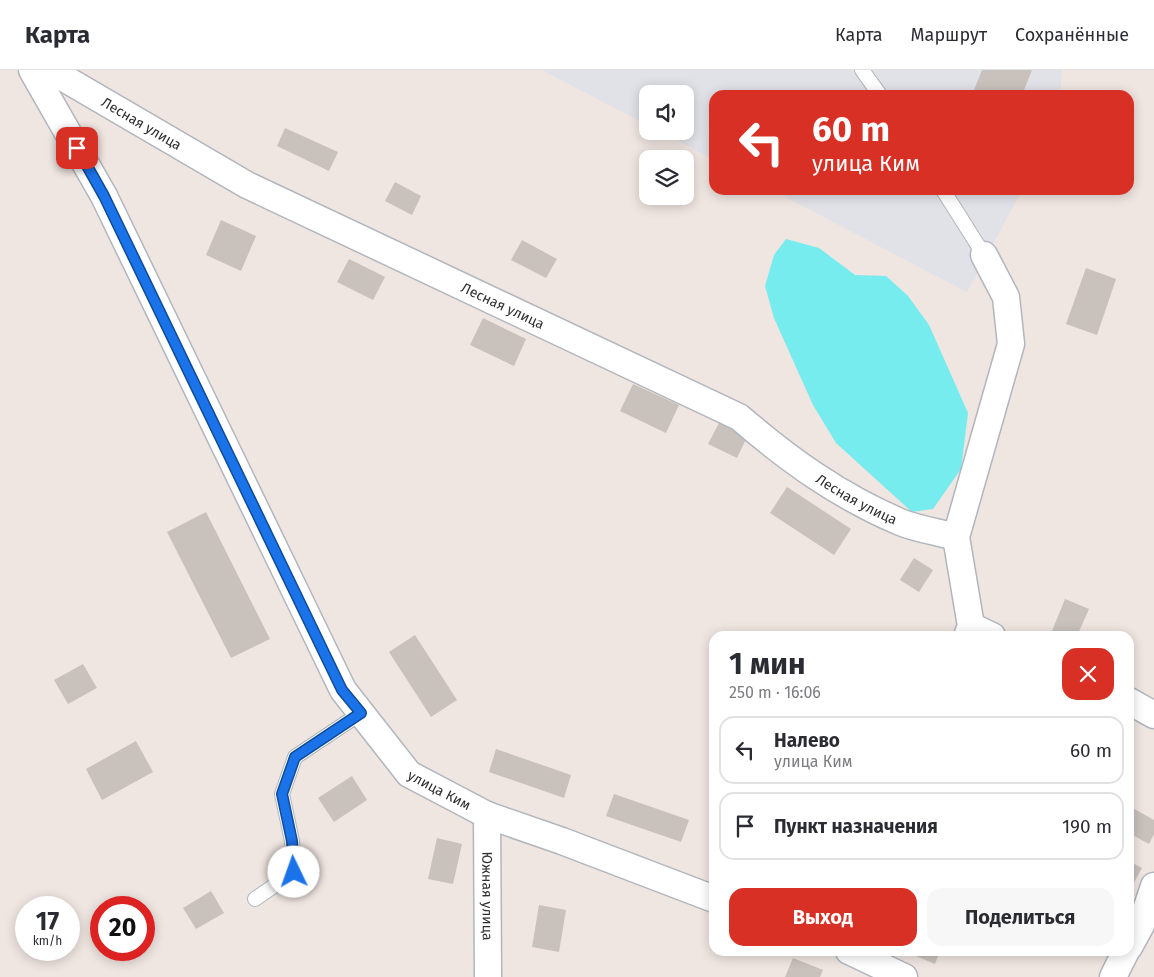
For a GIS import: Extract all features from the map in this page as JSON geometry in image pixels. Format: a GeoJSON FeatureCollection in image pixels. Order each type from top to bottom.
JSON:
{"type":"FeatureCollection","features":[{"type":"Feature","properties":{"kind":"street","name":"улица Ким"},"geometry":{"type":"LineString","coordinates":[[32,70],[104,196],[342,690],[409,774],[487,816],[562,841],[709,897]]}},
{"type":"Feature","properties":{"kind":"street","name":"Лесная улица"},"geometry":{"type":"LineString","coordinates":[[50,70],[247,185],[739,417],[781,453],[831,488],[902,523],[956,537]]}},
{"type":"Feature","properties":{"kind":"street"},"geometry":{"type":"LineString","coordinates":[[977,631],[956,537],[1011,344],[1006,297],[984,255]]}},
{"type":"Feature","properties":{"kind":"street"},"geometry":{"type":"LineString","coordinates":[[1134,704],[1154,715]]}},
{"type":"Feature","properties":{"kind":"street","name":"Южная улица"},"geometry":{"type":"LineString","coordinates":[[487,816],[488,977]]}},
{"type":"Feature","properties":{"kind":"street"},"geometry":{"type":"LineString","coordinates":[[1134,937],[1154,886]]}},
{"type":"Feature","properties":{"kind":"street"},"geometry":{"type":"LineString","coordinates":[[1113,977],[1124,956]]}},
{"type":"Feature","properties":{"kind":"street"},"geometry":{"type":"LineString","coordinates":[[867,960],[904,977]]}},
{"type":"Feature","properties":{"kind":"lane"},"geometry":{"type":"LineString","coordinates":[[862,70],[876,90]]}},
{"type":"Feature","properties":{"kind":"lane"},"geometry":{"type":"LineString","coordinates":[[946,195],[984,255]]}},
{"type":"Feature","properties":{"kind":"lane"},"geometry":{"type":"LineString","coordinates":[[255,899],[294,872],[292,841],[282,794],[295,757],[361,713]]}},
{"type":"Feature","properties":{"kind":"shaded area"},"geometry":{"type":"Polygon","coordinates":[[[542,70],[1062,70],[1060,90],[709,90],[709,157],[677,140],[694,140],[694,85],[639,85],[639,121],[542,70]]]}},
{"type":"Feature","properties":{"kind":"shaded area"},"geometry":{"type":"Polygon","coordinates":[[[782,195],[1019,195],[967,292],[782,195]]]}},
{"type":"Feature","properties":{"kind":"water"},"geometry":{"type":"Polygon","coordinates":[[[786,239],[819,248],[855,275],[886,276],[908,296],[929,325],[968,413],[961,469],[933,509],[912,512],[836,443],[813,405],[774,318],[765,286],[774,255],[786,239]]]}},
{"type":"Feature","properties":{"kind":"building"},"geometry":{"type":"Polygon","coordinates":[[[982,70],[1032,70],[1024,90],[974,90],[982,70]]]}},
{"type":"Feature","properties":{"kind":"building"},"geometry":{"type":"Polygon","coordinates":[[[285,128],[338,152],[329,171],[277,146],[285,128]]]}},
{"type":"Feature","properties":{"kind":"building"},"geometry":{"type":"Polygon","coordinates":[[[395,182],[421,196],[412,215],[385,201],[395,182]]]}},
{"type":"Feature","properties":{"kind":"building"},"geometry":{"type":"Polygon","coordinates":[[[221,220],[256,236],[241,271],[206,255],[221,220]]]}},
{"type":"Feature","properties":{"kind":"building"},"geometry":{"type":"Polygon","coordinates":[[[522,240],[557,259],[546,278],[511,260],[522,240]]]}},
{"type":"Feature","properties":{"kind":"building"},"geometry":{"type":"Polygon","coordinates":[[[349,259],[385,277],[373,300],[337,282],[349,259]]]}},
{"type":"Feature","properties":{"kind":"building"},"geometry":{"type":"Polygon","coordinates":[[[1086,268],[1116,279],[1097,335],[1066,324],[1086,268]]]}},
{"type":"Feature","properties":{"kind":"building"},"geometry":{"type":"Polygon","coordinates":[[[483,318],[526,339],[514,366],[470,345],[483,318]]]}},
{"type":"Feature","properties":{"kind":"building"},"geometry":{"type":"Polygon","coordinates":[[[633,384],[679,405],[666,433],[620,411],[633,384]]]}},
{"type":"Feature","properties":{"kind":"building"},"geometry":{"type":"Polygon","coordinates":[[[720,421],[748,435],[737,458],[708,444],[720,421]]]}},
{"type":"Feature","properties":{"kind":"building"},"geometry":{"type":"Polygon","coordinates":[[[787,487],[851,529],[834,555],[770,513],[787,487]]]}},
{"type":"Feature","properties":{"kind":"building"},"geometry":{"type":"Polygon","coordinates":[[[206,512],[270,639],[231,658],[167,532],[206,512]]]}},
{"type":"Feature","properties":{"kind":"building"},"geometry":{"type":"Polygon","coordinates":[[[914,558],[933,570],[919,592],[900,580],[914,558]]]}},
{"type":"Feature","properties":{"kind":"building"},"geometry":{"type":"Polygon","coordinates":[[[1065,599],[1089,609],[1079,631],[1052,631],[1065,599]]]}},
{"type":"Feature","properties":{"kind":"building"},"geometry":{"type":"Polygon","coordinates":[[[415,635],[457,700],[431,717],[389,652],[415,635]]]}},
{"type":"Feature","properties":{"kind":"building"},"geometry":{"type":"Polygon","coordinates":[[[83,664],[97,688],[68,704],[54,680],[83,664]]]}},
{"type":"Feature","properties":{"kind":"building"},"geometry":{"type":"Polygon","coordinates":[[[136,741],[153,772],[102,800],[86,769],[136,741]]]}},
{"type":"Feature","properties":{"kind":"building"},"geometry":{"type":"Polygon","coordinates":[[[496,749],[571,775],[564,798],[489,772],[496,749]]]}},
{"type":"Feature","properties":{"kind":"building"},"geometry":{"type":"Polygon","coordinates":[[[352,776],[367,800],[334,822],[318,798],[352,776]]]}},
{"type":"Feature","properties":{"kind":"building"},"geometry":{"type":"Polygon","coordinates":[[[614,794],[689,820],[681,842],[606,816],[614,794]]]}},
{"type":"Feature","properties":{"kind":"building"},"geometry":{"type":"Polygon","coordinates":[[[1134,809],[1154,820],[1154,834],[1149,844],[1134,836],[1134,809]]]}},
{"type":"Feature","properties":{"kind":"building"},"geometry":{"type":"Polygon","coordinates":[[[437,838],[462,844],[453,884],[428,879],[437,838]]]}},
{"type":"Feature","properties":{"kind":"building"},"geometry":{"type":"Polygon","coordinates":[[[1134,864],[1142,868],[1134,883],[1134,864]]]}},
{"type":"Feature","properties":{"kind":"building"},"geometry":{"type":"Polygon","coordinates":[[[211,891],[224,913],[196,929],[183,908],[211,891]]]}},
{"type":"Feature","properties":{"kind":"building"},"geometry":{"type":"Polygon","coordinates":[[[539,905],[566,910],[559,952],[532,947],[539,905]]]}},
{"type":"Feature","properties":{"kind":"building"},"geometry":{"type":"Polygon","coordinates":[[[916,956],[938,956],[935,964],[916,956]]]}},
{"type":"Feature","properties":{"kind":"building"},"geometry":{"type":"Polygon","coordinates":[[[793,958],[823,970],[820,977],[785,977],[793,958]]]}},
{"type":"Feature","properties":{"kind":"route"},"geometry":{"type":"LineString","coordinates":[[77,148],[104,196],[342,690],[361,713],[295,757],[282,794],[292,841],[294,872]]}}]}
